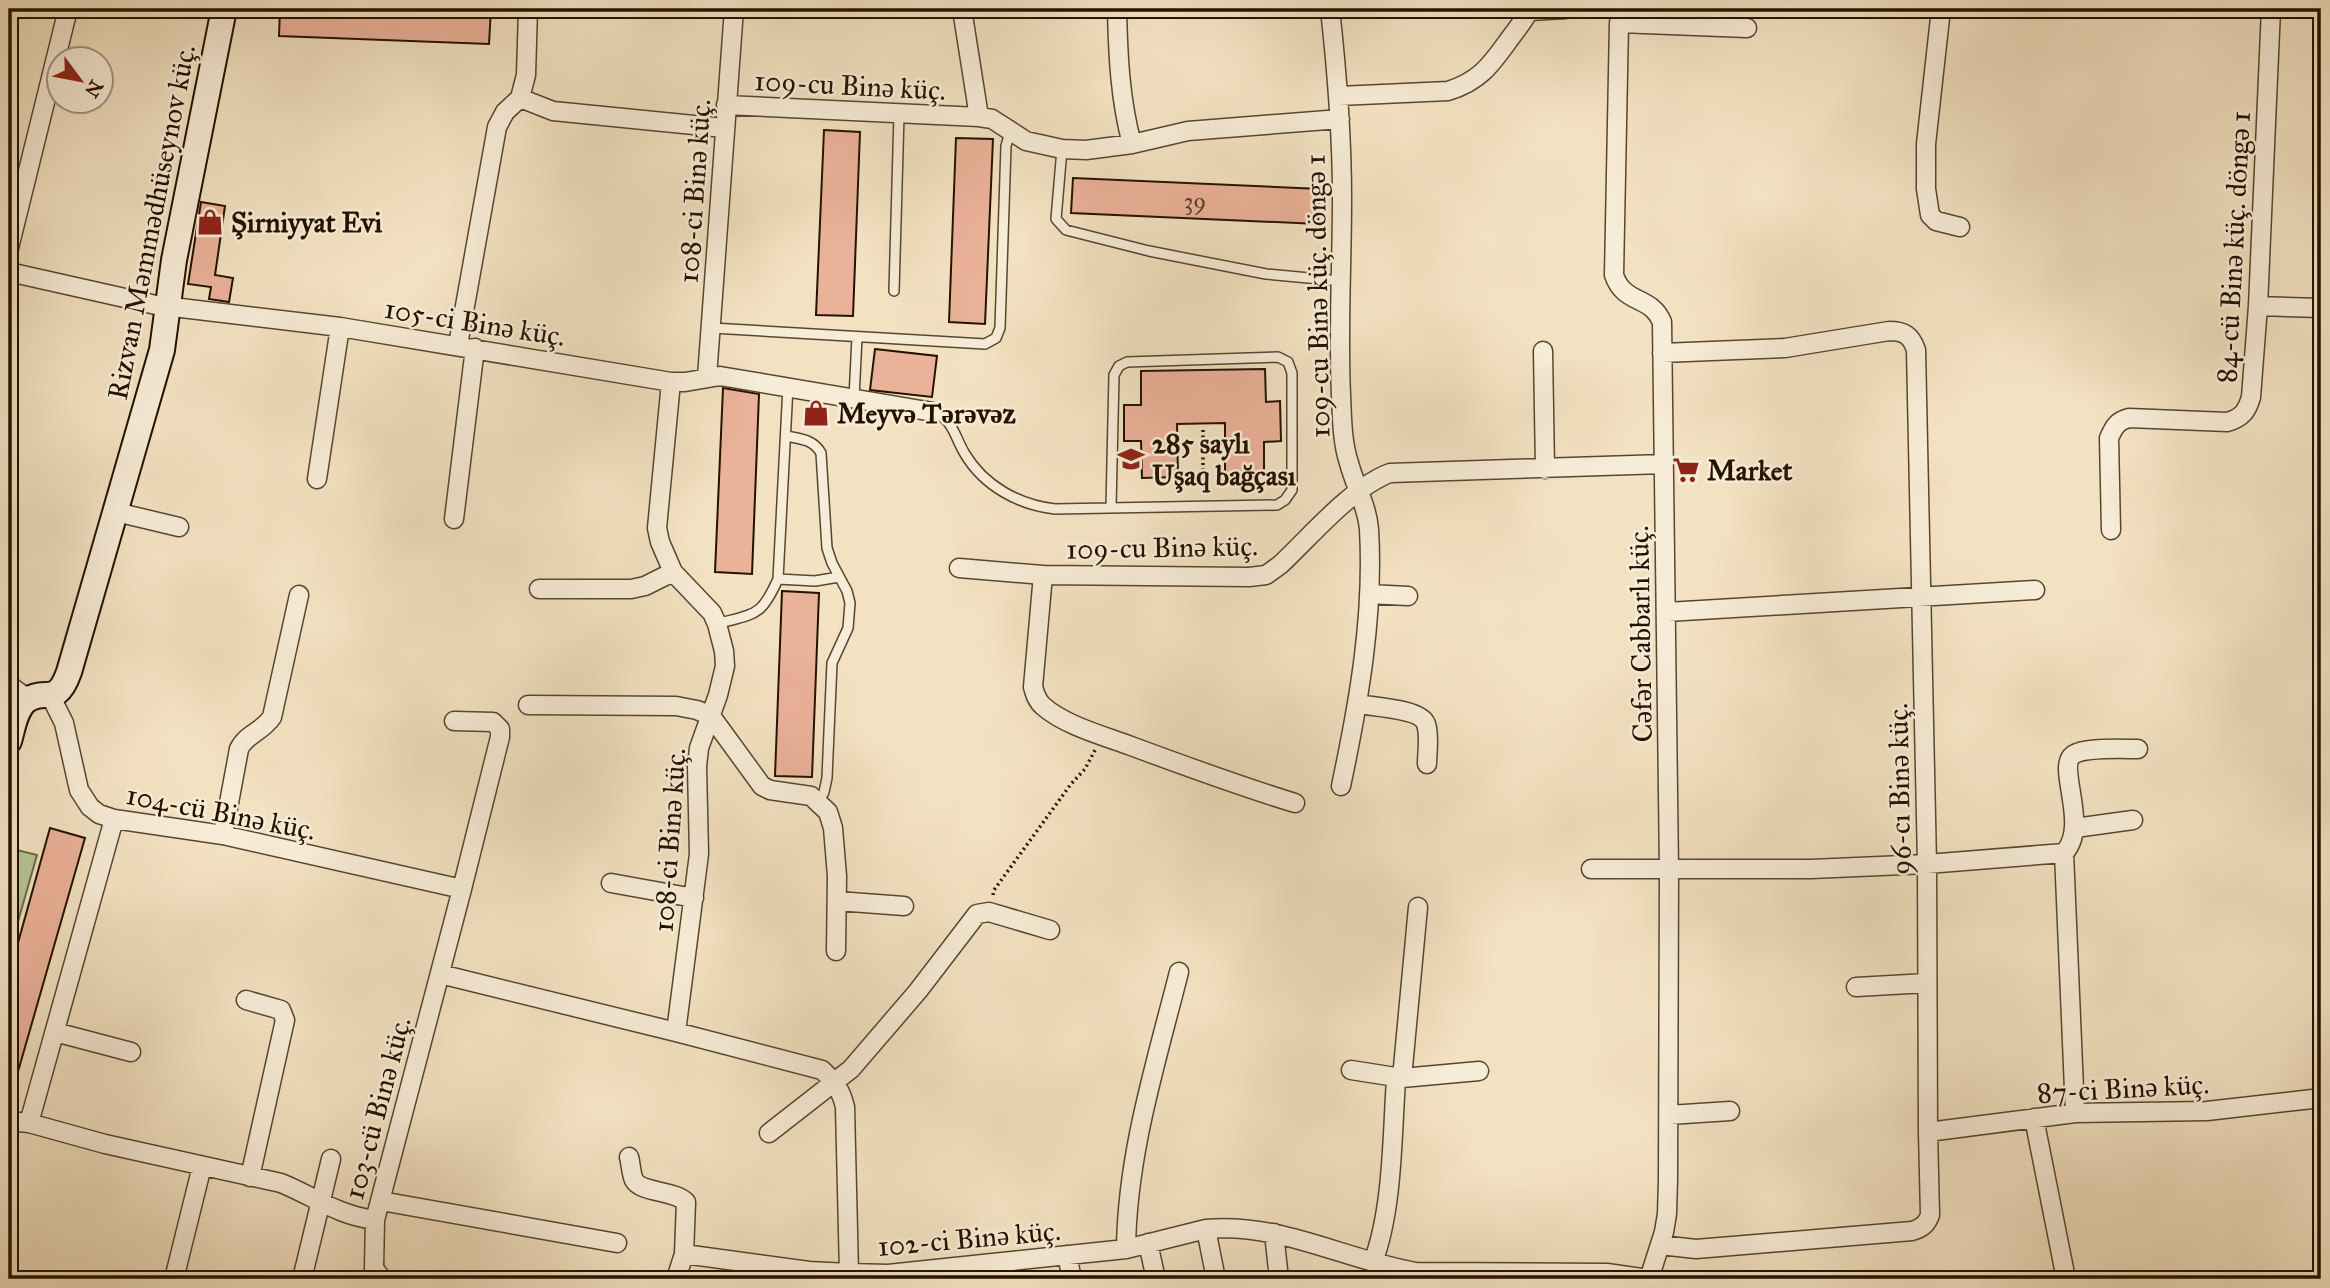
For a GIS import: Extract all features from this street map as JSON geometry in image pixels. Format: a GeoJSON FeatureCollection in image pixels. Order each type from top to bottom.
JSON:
{"type":"FeatureCollection","features":[{"type":"Feature","properties":{"kind":"street"},"geometry":{"type":"LineString","coordinates":[[9,248],[68,9]]}},
{"type":"Feature","properties":{"kind":"street","name":"Rizvan Məmmədhüseynov küç."},"geometry":{"type":"LineString","coordinates":[[9,741],[16,716],[29,693],[59,691],[65,683],[117,512],[162,349],[174,260],[224,9]]}},
{"type":"Feature","properties":{"kind":"street"},"geometry":{"type":"LineString","coordinates":[[454,519],[467,347],[497,127],[505,112],[520,98],[526,75],[528,9]]}},
{"type":"Feature","properties":{"kind":"street","name":"108-ci Binə küç."},"geometry":{"type":"LineString","coordinates":[[707,377],[734,9]]}},
{"type":"Feature","properties":{"kind":"street"},"geometry":{"type":"LineString","coordinates":[[962,9],[979,117]]}},
{"type":"Feature","properties":{"kind":"street"},"geometry":{"type":"LineString","coordinates":[[1117,9],[1124,114],[1132,144]]}},
{"type":"Feature","properties":{"kind":"street","name":"109-cu Binə küç. döngə 1"},"geometry":{"type":"LineString","coordinates":[[1330,9],[1340,119],[1341,394],[1344,439],[1349,463],[1367,511],[1369,528],[1369,594],[1358,704],[1342,786]]}},
{"type":"Feature","properties":{"kind":"street"},"geometry":{"type":"LineString","coordinates":[[1339,96],[1448,91],[1464,86],[1480,76],[1490,65],[1530,10],[1566,9]]}},
{"type":"Feature","properties":{"kind":"street"},"geometry":{"type":"LineString","coordinates":[[1941,9],[1926,144],[1926,189],[1930,215],[1936,221],[1960,227]]}},
{"type":"Feature","properties":{"kind":"street","name":"84-cü Binə küç. döngə 1"},"geometry":{"type":"LineString","coordinates":[[2110,530],[2109,438],[2120,420],[2129,418],[2227,422],[2238,419],[2247,410],[2251,397],[2258,306],[2271,9]]}},
{"type":"Feature","properties":{"kind":"street"},"geometry":{"type":"LineString","coordinates":[[1620,16],[1746,28]]}},
{"type":"Feature","properties":{"kind":"street","name":"Cəfər Cabbarlı küç."},"geometry":{"type":"LineString","coordinates":[[1620,16],[1614,275],[1618,286],[1625,293],[1654,308],[1658,314],[1661,322],[1662,353],[1667,612],[1669,1115],[1667,1214],[1649,1279]]}},
{"type":"Feature","properties":{"kind":"street"},"geometry":{"type":"LineString","coordinates":[[520,98],[553,111],[724,128]]}},
{"type":"Feature","properties":{"kind":"street","name":"109-cu Binə küç."},"geometry":{"type":"LineString","coordinates":[[726,105],[979,117],[992,119],[1026,141],[1062,149],[1086,150],[1132,144],[1188,131],[1340,119]]}},
{"type":"Feature","properties":{"kind":"street","name":"105-ci Binə küç."},"geometry":{"type":"LineString","coordinates":[[9,272],[169,307],[340,327],[671,382],[720,376],[933,412]]}},
{"type":"Feature","properties":{"kind":"street"},"geometry":{"type":"LineString","coordinates":[[2258,306],[2321,308]]}},
{"type":"Feature","properties":{"kind":"street"},"geometry":{"type":"LineString","coordinates":[[317,479],[340,327]]}},
{"type":"Feature","properties":{"kind":"street","name":"96-cı Binə küç."},"geometry":{"type":"LineString","coordinates":[[1660,1245],[1696,1249],[1920,1229],[1930,1215],[1927,1132],[1927,864],[1916,350],[1912,338],[1902,331],[1889,331],[1785,348],[1662,353]]}},
{"type":"Feature","properties":{"kind":"street"},"geometry":{"type":"LineString","coordinates":[[1543,351],[1545,468]]}},
{"type":"Feature","properties":{"kind":"street","name":"108-ci Binə küç."},"geometry":{"type":"LineString","coordinates":[[671,382],[657,528],[673,572],[712,613],[718,624],[724,651],[724,666],[711,716],[699,748],[699,853],[676,1032]]}},
{"type":"Feature","properties":{"kind":"street","name":"109-cu Binə küç."},"geometry":{"type":"LineString","coordinates":[[959,568],[1043,575],[1249,578],[1266,575],[1280,565],[1359,490],[1374,478],[1390,473],[1664,464]]}},
{"type":"Feature","properties":{"kind":"street"},"geometry":{"type":"LineString","coordinates":[[117,512],[179,527]]}},
{"type":"Feature","properties":{"kind":"street"},"geometry":{"type":"LineString","coordinates":[[539,589],[631,589],[645,586],[673,572]]}},
{"type":"Feature","properties":{"kind":"street"},"geometry":{"type":"LineString","coordinates":[[1043,575],[1033,687],[1037,700],[1044,707],[1102,736],[1227,782],[1295,803]]}},
{"type":"Feature","properties":{"kind":"street"},"geometry":{"type":"LineString","coordinates":[[1667,612],[2035,590]]}},
{"type":"Feature","properties":{"kind":"street"},"geometry":{"type":"LineString","coordinates":[[1369,594],[1408,596]]}},
{"type":"Feature","properties":{"kind":"street"},"geometry":{"type":"LineString","coordinates":[[223,835],[242,741],[265,728],[272,717],[299,595]]}},
{"type":"Feature","properties":{"kind":"street","name":"104-cü Binə küç."},"geometry":{"type":"LineString","coordinates":[[29,693],[64,723],[79,790],[89,807],[99,814],[223,835],[462,889]]}},
{"type":"Feature","properties":{"kind":"street"},"geometry":{"type":"LineString","coordinates":[[1358,704],[1417,714],[1425,720],[1427,764]]}},
{"type":"Feature","properties":{"kind":"street"},"geometry":{"type":"LineString","coordinates":[[528,705],[676,706],[697,710],[711,716],[762,786],[770,790],[811,796],[819,801],[828,812],[833,828],[838,901],[836,951]]}},
{"type":"Feature","properties":{"kind":"street","name":"103-cü Binə küç."},"geometry":{"type":"LineString","coordinates":[[9,1121],[29,1123],[105,1144],[281,1183],[340,1212],[375,1220],[500,737],[500,729],[493,722],[454,721]]}},
{"type":"Feature","properties":{"kind":"street"},"geometry":{"type":"LineString","coordinates":[[2075,1113],[2064,853],[2070,846],[2075,828],[2068,776],[2069,759],[2081,751],[2138,748]]}},
{"type":"Feature","properties":{"kind":"street"},"geometry":{"type":"LineString","coordinates":[[29,1123],[114,818]]}},
{"type":"Feature","properties":{"kind":"street"},"geometry":{"type":"LineString","coordinates":[[2075,828],[2133,820]]}},
{"type":"Feature","properties":{"kind":"street"},"geometry":{"type":"LineString","coordinates":[[1591,869],[1811,869],[1927,864],[2064,853]]}},
{"type":"Feature","properties":{"kind":"street"},"geometry":{"type":"LineString","coordinates":[[611,883],[694,898]]}},
{"type":"Feature","properties":{"kind":"street"},"geometry":{"type":"LineString","coordinates":[[838,901],[904,906]]}},
{"type":"Feature","properties":{"kind":"street"},"geometry":{"type":"LineString","coordinates":[[1402,1078],[1418,907]]}},
{"type":"Feature","properties":{"kind":"street"},"geometry":{"type":"LineString","coordinates":[[769,1133],[851,1069],[918,991],[977,915],[989,912],[1049,930]]}},
{"type":"Feature","properties":{"kind":"street"},"geometry":{"type":"LineString","coordinates":[[1126,1249],[1131,1172],[1179,972]]}},
{"type":"Feature","properties":{"kind":"street"},"geometry":{"type":"LineString","coordinates":[[440,974],[807,1065],[822,1070],[836,1082]]}},
{"type":"Feature","properties":{"kind":"street"},"geometry":{"type":"LineString","coordinates":[[1856,987],[1927,983]]}},
{"type":"Feature","properties":{"kind":"street"},"geometry":{"type":"LineString","coordinates":[[246,1000],[281,1010],[285,1020],[250,1177]]}},
{"type":"Feature","properties":{"kind":"street"},"geometry":{"type":"LineString","coordinates":[[55,1032],[131,1052]]}},
{"type":"Feature","properties":{"kind":"street"},"geometry":{"type":"LineString","coordinates":[[1351,1070],[1402,1078]]}},
{"type":"Feature","properties":{"kind":"street"},"geometry":{"type":"LineString","coordinates":[[1373,1262],[1385,1219],[1396,1080],[1479,1071]]}},
{"type":"Feature","properties":{"kind":"street","name":"102-ci Binə küç."},"geometry":{"type":"LineString","coordinates":[[836,1082],[845,1107],[849,1273],[918,1275],[1126,1249],[1206,1229],[1240,1228],[1295,1237],[1373,1262],[1416,1272],[1607,1273],[1649,1279]]}},
{"type":"Feature","properties":{"kind":"street","name":"87-ci Binə küç."},"geometry":{"type":"LineString","coordinates":[[1927,1132],[2075,1113],[2207,1111],[2321,1098]]}},
{"type":"Feature","properties":{"kind":"street"},"geometry":{"type":"LineString","coordinates":[[1669,1115],[1730,1111]]}},
{"type":"Feature","properties":{"kind":"street"},"geometry":{"type":"LineString","coordinates":[[2034,1118],[2066,1279]]}},
{"type":"Feature","properties":{"kind":"street"},"geometry":{"type":"LineString","coordinates":[[629,1157],[634,1180],[639,1185],[682,1198],[686,1202],[684,1254],[676,1279]]}},
{"type":"Feature","properties":{"kind":"street"},"geometry":{"type":"LineString","coordinates":[[302,1279],[331,1159]]}},
{"type":"Feature","properties":{"kind":"street"},"geometry":{"type":"LineString","coordinates":[[174,1279],[202,1166]]}},
{"type":"Feature","properties":{"kind":"street"},"geometry":{"type":"LineString","coordinates":[[381,1201],[617,1243]]}},
{"type":"Feature","properties":{"kind":"street"},"geometry":{"type":"LineString","coordinates":[[375,1220],[374,1268],[382,1279]]}},
{"type":"Feature","properties":{"kind":"street"},"geometry":{"type":"LineString","coordinates":[[1206,1229],[1216,1279]]}},
{"type":"Feature","properties":{"kind":"street"},"geometry":{"type":"LineString","coordinates":[[1274,1233],[1279,1279]]}},
{"type":"Feature","properties":{"kind":"street"},"geometry":{"type":"LineString","coordinates":[[1148,1243],[1156,1279]]}},
{"type":"Feature","properties":{"kind":"street"},"geometry":{"type":"LineString","coordinates":[[684,1254],[849,1273]]}},
{"type":"Feature","properties":{"kind":"street"},"geometry":{"type":"LineString","coordinates":[[1067,1255],[1072,1279]]}},
{"type":"Feature","properties":{"kind":"lane"},"geometry":{"type":"LineString","coordinates":[[894,291],[900,115]]}},
{"type":"Feature","properties":{"kind":"lane"},"geometry":{"type":"LineString","coordinates":[[712,328],[985,344],[996,338],[1000,328],[1006,146],[1010,132]]}},
{"type":"Feature","properties":{"kind":"lane"},"geometry":{"type":"LineString","coordinates":[[1062,149],[1056,219],[1066,230],[1149,251],[1266,274],[1341,281]]}},
{"type":"Feature","properties":{"kind":"lane"},"geometry":{"type":"LineString","coordinates":[[854,398],[858,337]]}},
{"type":"Feature","properties":{"kind":"lane"},"geometry":{"type":"LineString","coordinates":[[933,412],[945,417],[950,423],[966,456],[983,477],[1021,502],[1035,507],[1055,509],[1277,505],[1285,500],[1292,490],[1292,373],[1288,362],[1279,357],[1127,362],[1119,366],[1114,375],[1111,507]]}},
{"type":"Feature","properties":{"kind":"lane"},"geometry":{"type":"LineString","coordinates":[[718,624],[761,610],[778,579],[788,386]]}},
{"type":"Feature","properties":{"kind":"lane"},"geometry":{"type":"LineString","coordinates":[[786,436],[808,440],[816,445],[821,453],[827,548],[848,591],[848,628],[832,663],[827,778],[819,801]]}},
{"type":"Feature","properties":{"kind":"lane"},"geometry":{"type":"LineString","coordinates":[[778,579],[815,581],[839,577]]}},
{"type":"Feature","properties":{"kind":"path"},"geometry":{"type":"LineString","coordinates":[[1203,430],[1203,505]]}},
{"type":"Feature","properties":{"kind":"path"},"geometry":{"type":"LineString","coordinates":[[989,912],[994,890],[1071,784],[1085,769],[1102,736]]}},
{"type":"Feature","properties":{"kind":"green space"},"geometry":{"type":"Polygon","coordinates":[[[9,848],[37,855],[9,953],[9,848]]]}},
{"type":"Feature","properties":{"kind":"building"},"geometry":{"type":"Polygon","coordinates":[[[280,9],[491,9],[489,44],[279,36],[280,9]]]}},
{"type":"Feature","properties":{"kind":"building"},"geometry":{"type":"Polygon","coordinates":[[[824,130],[860,132],[853,316],[816,315],[824,130]]]}},
{"type":"Feature","properties":{"kind":"building"},"geometry":{"type":"Polygon","coordinates":[[[956,138],[993,139],[985,324],[949,322],[956,138]]]}},
{"type":"Feature","properties":{"kind":"building"},"geometry":{"type":"Polygon","coordinates":[[[1073,178],[1320,189],[1318,224],[1071,213],[1073,178]]]}},
{"type":"Feature","properties":{"kind":"building"},"geometry":{"type":"Polygon","coordinates":[[[201,202],[225,206],[215,275],[233,278],[229,302],[209,299],[211,287],[188,284],[201,202]]]}},
{"type":"Feature","properties":{"kind":"building"},"geometry":{"type":"Polygon","coordinates":[[[875,349],[937,356],[932,397],[870,390],[875,349]]]}},
{"type":"Feature","properties":{"kind":"building"},"geometry":{"type":"Polygon","coordinates":[[[1265,369],[1266,402],[1280,401],[1281,441],[1264,442],[1264,475],[1225,475],[1225,423],[1177,424],[1178,477],[1142,478],[1141,441],[1124,441],[1124,405],[1141,405],[1141,371],[1265,369]]]}},
{"type":"Feature","properties":{"kind":"building"},"geometry":{"type":"Polygon","coordinates":[[[723,388],[759,394],[752,574],[715,572],[723,388]]]}},
{"type":"Feature","properties":{"kind":"building"},"geometry":{"type":"Polygon","coordinates":[[[782,591],[819,593],[812,777],[775,776],[782,591]]]}},
{"type":"Feature","properties":{"kind":"building"},"geometry":{"type":"Polygon","coordinates":[[[50,828],[85,838],[13,1089],[9,1089],[9,975],[50,828]]]}},
{"type":"Feature","properties":{"kind":"place","name":"Şirniyyat Evi"},"geometry":{"type":"Point","coordinates":[210,222]}},
{"type":"Feature","properties":{"kind":"place","name":"Meyvə Tərəvəz"},"geometry":{"type":"Point","coordinates":[816,413]}},
{"type":"Feature","properties":{"kind":"place","name":"285 saylı Uşaq bağçası"},"geometry":{"type":"Point","coordinates":[1131,459]}},
{"type":"Feature","properties":{"kind":"place","name":"Market"},"geometry":{"type":"Point","coordinates":[1686,470]}}]}
